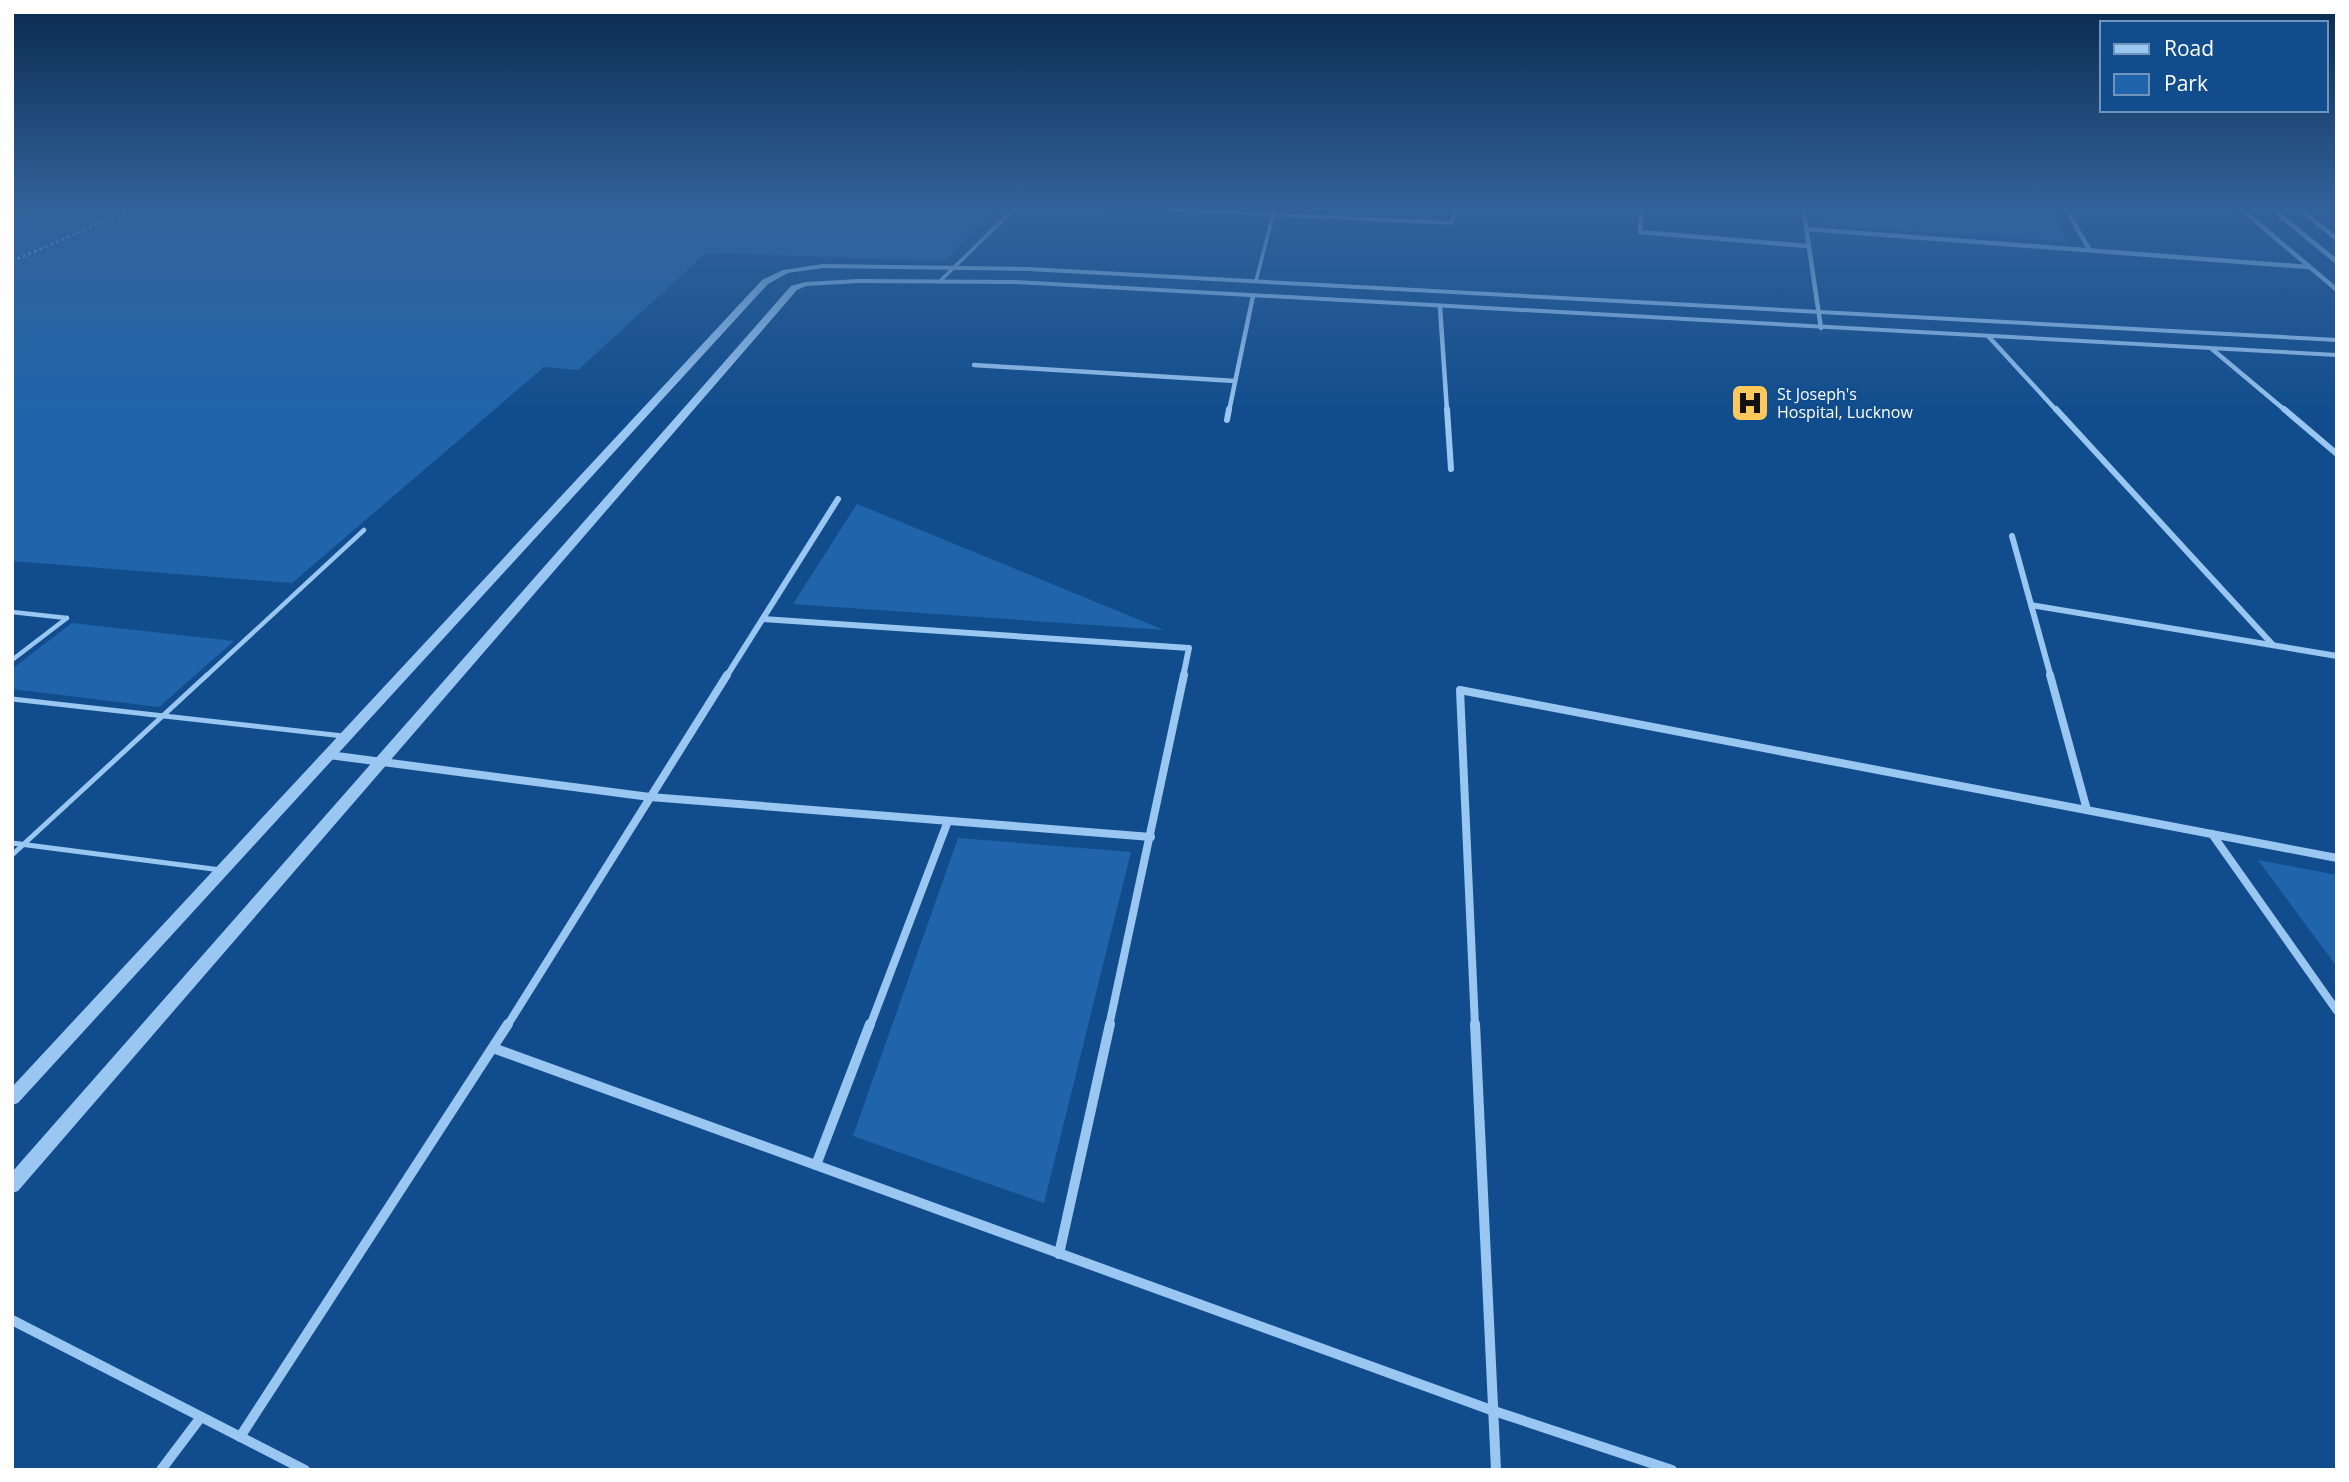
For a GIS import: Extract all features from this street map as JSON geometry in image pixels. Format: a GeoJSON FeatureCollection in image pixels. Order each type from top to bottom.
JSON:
{"type":"FeatureCollection","features":[{"type":"Feature","properties":{"kind":"street"},"geometry":{"type":"LineString","coordinates":[[12,1098],[772,276]]}},
{"type":"Feature","properties":{"kind":"street"},"geometry":{"type":"LineString","coordinates":[[1164,276],[2337,340]]}},
{"type":"Feature","properties":{"kind":"street"},"geometry":{"type":"LineString","coordinates":[[1812,276],[1821,328]]}},
{"type":"Feature","properties":{"kind":"street"},"geometry":{"type":"LineString","coordinates":[[2320,276],[2337,290]]}},
{"type":"Feature","properties":{"kind":"street"},"geometry":{"type":"LineString","coordinates":[[12,1185],[794,288],[822,282],[1015,282],[2337,355]]}},
{"type":"Feature","properties":{"kind":"street"},"geometry":{"type":"LineString","coordinates":[[1227,420],[1253,296]]}},
{"type":"Feature","properties":{"kind":"street"},"geometry":{"type":"LineString","coordinates":[[1440,307],[1451,469]]}},
{"type":"Feature","properties":{"kind":"street"},"geometry":{"type":"LineString","coordinates":[[1989,337],[2273,645]]}},
{"type":"Feature","properties":{"kind":"street"},"geometry":{"type":"LineString","coordinates":[[2212,349],[2337,454]]}},
{"type":"Feature","properties":{"kind":"street"},"geometry":{"type":"LineString","coordinates":[[974,365],[1236,381]]}},
{"type":"Feature","properties":{"kind":"street"},"geometry":{"type":"LineString","coordinates":[[240,1437],[493,1048],[838,499]]}},
{"type":"Feature","properties":{"kind":"street"},"geometry":{"type":"LineString","coordinates":[[2012,536],[2087,810]]}},
{"type":"Feature","properties":{"kind":"street"},"geometry":{"type":"LineString","coordinates":[[2031,605],[2337,656]]}},
{"type":"Feature","properties":{"kind":"street"},"geometry":{"type":"LineString","coordinates":[[763,619],[1189,648],[1151,837],[1059,1254]]}},
{"type":"Feature","properties":{"kind":"street"},"geometry":{"type":"LineString","coordinates":[[1496,1470],[1460,690],[2337,858]]}},
{"type":"Feature","properties":{"kind":"street"},"geometry":{"type":"LineString","coordinates":[[329,755],[650,797],[1151,837]]}},
{"type":"Feature","properties":{"kind":"street"},"geometry":{"type":"LineString","coordinates":[[816,1165],[947,821]]}},
{"type":"Feature","properties":{"kind":"street"},"geometry":{"type":"LineString","coordinates":[[2211,834],[2337,1012]]}},
{"type":"Feature","properties":{"kind":"street"},"geometry":{"type":"LineString","coordinates":[[493,1048],[1494,1411],[1672,1470]]}},
{"type":"Feature","properties":{"kind":"street"},"geometry":{"type":"LineString","coordinates":[[12,1320],[305,1470]]}},
{"type":"Feature","properties":{"kind":"street"},"geometry":{"type":"LineString","coordinates":[[161,1470],[201,1417]]}},
{"type":"Feature","properties":{"kind":"lane"},"geometry":{"type":"LineString","coordinates":[[939,282],[944,276]]}},
{"type":"Feature","properties":{"kind":"lane"},"geometry":{"type":"LineString","coordinates":[[1256,281],[1257,276]]}},
{"type":"Feature","properties":{"kind":"lane"},"geometry":{"type":"LineString","coordinates":[[12,855],[364,530]]}},
{"type":"Feature","properties":{"kind":"lane"},"geometry":{"type":"LineString","coordinates":[[12,612],[67,618],[12,660]]}},
{"type":"Feature","properties":{"kind":"lane"},"geometry":{"type":"LineString","coordinates":[[12,699],[346,737]]}},
{"type":"Feature","properties":{"kind":"lane"},"geometry":{"type":"LineString","coordinates":[[12,843],[223,870]]}},
{"type":"Feature","properties":{"kind":"green space"},"geometry":{"type":"Polygon","coordinates":[[[12,276],[681,276],[578,370],[544,367],[292,583],[12,561],[12,276]]]}},
{"type":"Feature","properties":{"kind":"green space"},"geometry":{"type":"Polygon","coordinates":[[[857,504],[1164,630],[793,604],[857,504]]]}},
{"type":"Feature","properties":{"kind":"green space"},"geometry":{"type":"Polygon","coordinates":[[[72,623],[234,641],[159,707],[12,689],[12,669],[72,623]]]}},
{"type":"Feature","properties":{"kind":"green space"},"geometry":{"type":"Polygon","coordinates":[[[958,838],[1131,852],[1044,1203],[853,1136],[958,838]]]}},
{"type":"Feature","properties":{"kind":"green space"},"geometry":{"type":"Polygon","coordinates":[[[2258,860],[2337,875],[2337,967],[2258,860]]]}},
{"type":"Feature","properties":{"kind":"place","name":"St Joseph's Hospital, Lucknow"},"geometry":{"type":"Point","coordinates":[1750,403]}}]}
